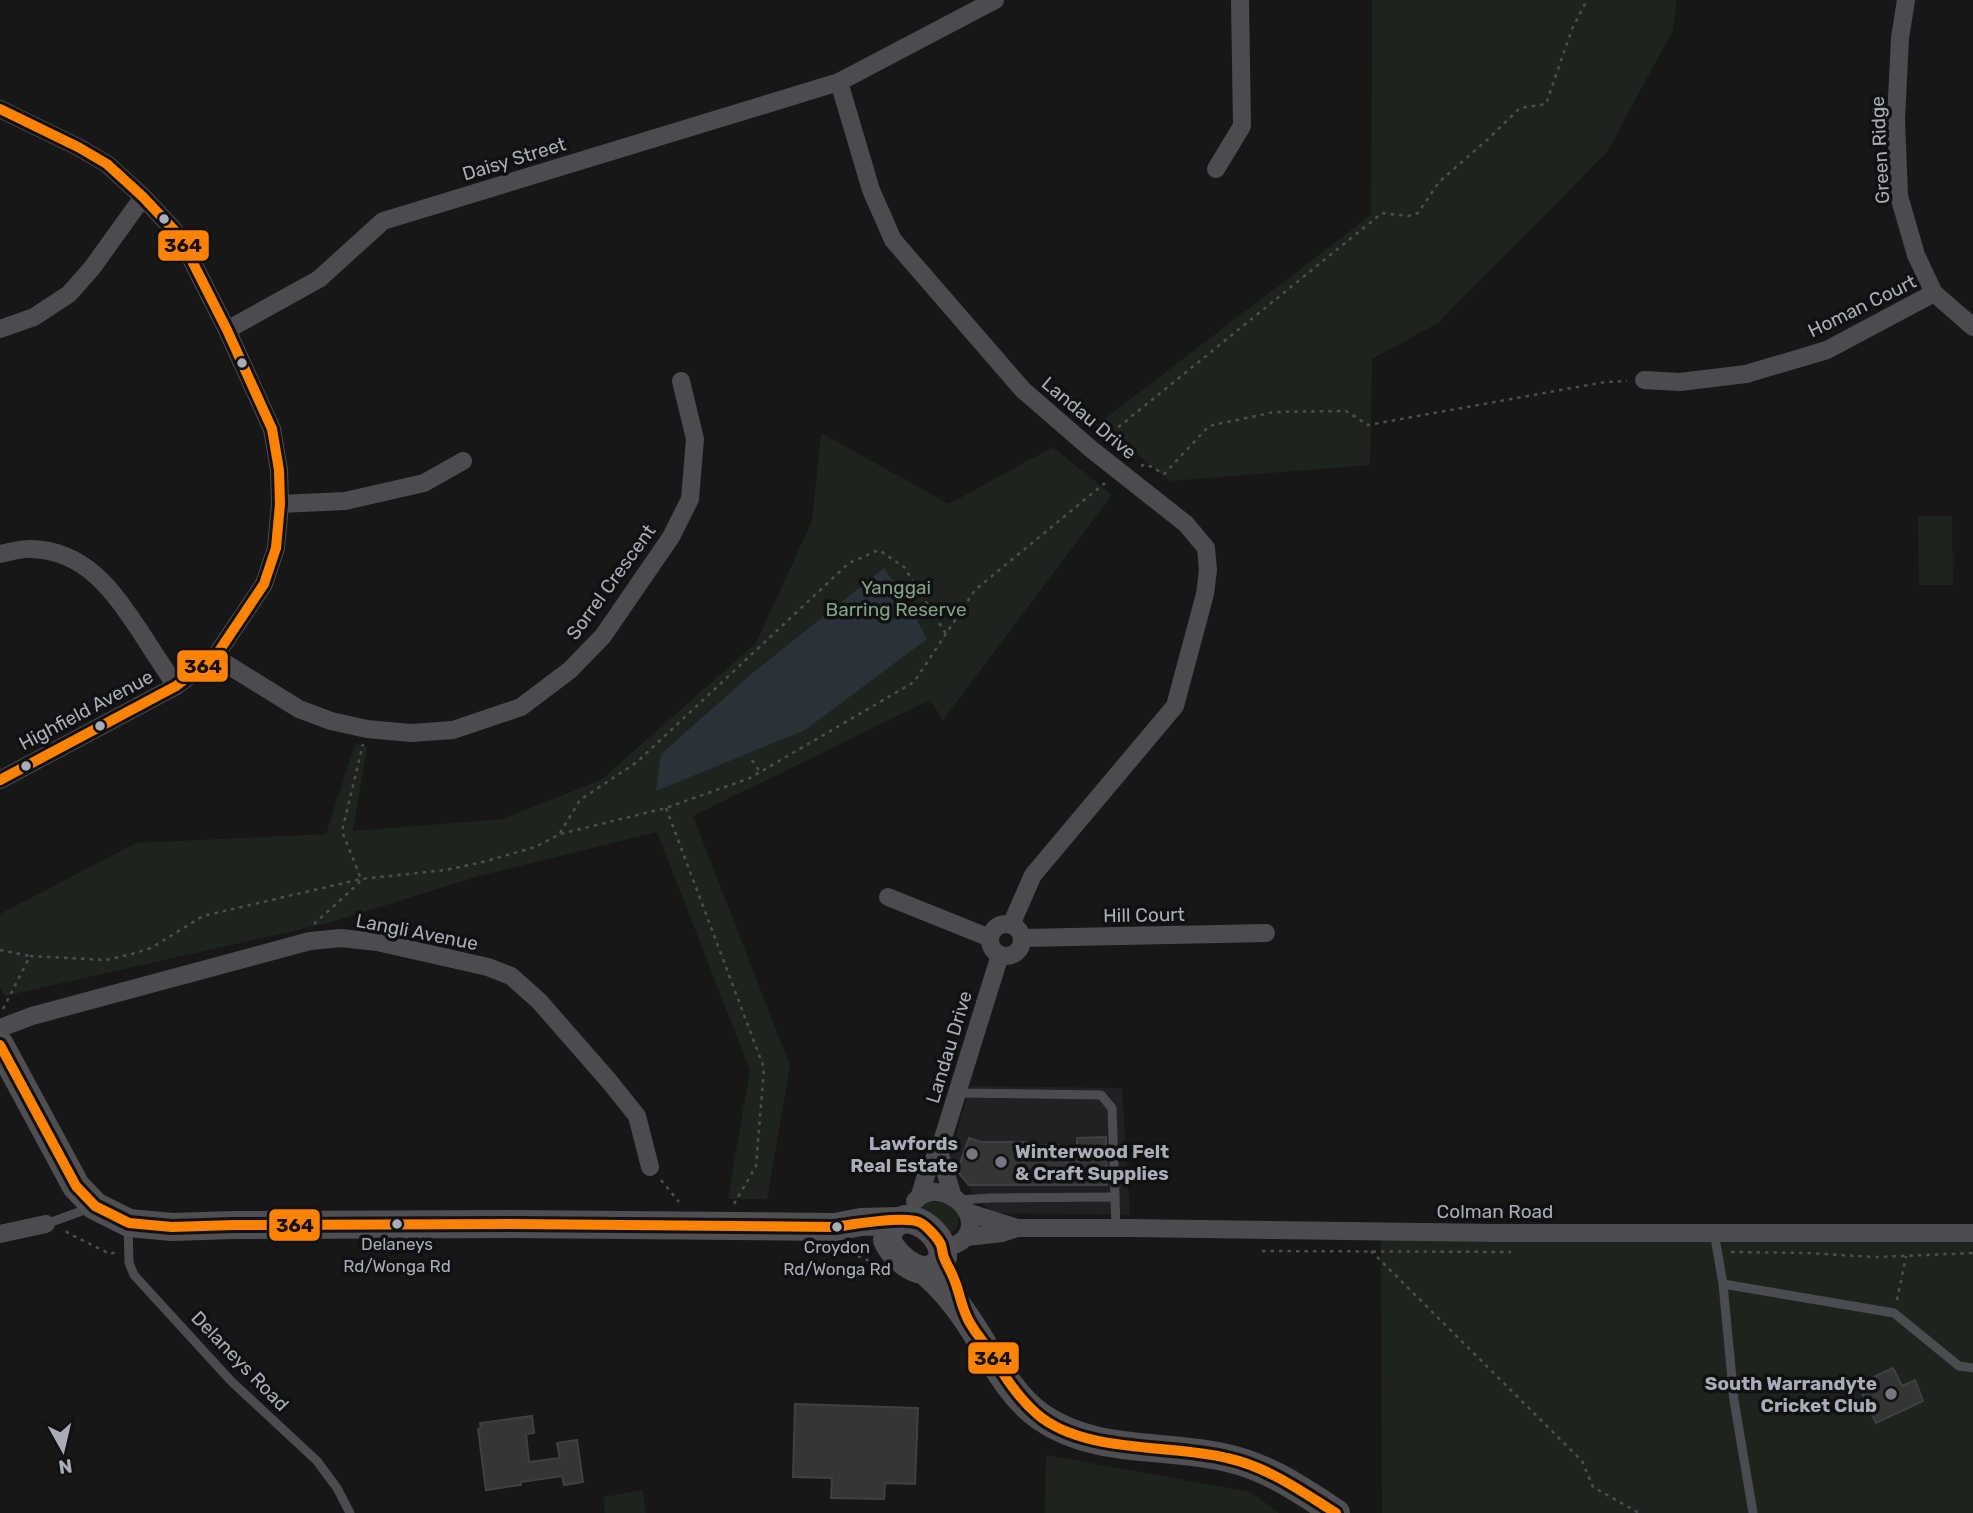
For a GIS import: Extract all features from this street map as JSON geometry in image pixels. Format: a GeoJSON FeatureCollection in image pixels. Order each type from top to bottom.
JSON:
{"type":"FeatureCollection","features":[{"type":"Feature","properties":{"kind":"main road"},"geometry":{"type":"LineString","coordinates":[[0,1045],[76,1186],[129,1236],[172,1227],[262,1224],[698,1225],[732,1226],[831,1238],[894,1238],[917,1221],[942,1244],[965,1316],[1016,1393],[1039,1416],[1064,1430],[1092,1439],[1123,1446],[1224,1457],[1256,1466],[1289,1483],[1335,1513]]}},
{"type":"Feature","properties":{"kind":"main road"},"geometry":{"type":"LineString","coordinates":[[894,1238],[899,1256],[916,1268],[944,1253]]}},
{"type":"Feature","properties":{"kind":"street"},"geometry":{"type":"LineString","coordinates":[[839,82],[995,0]]}},
{"type":"Feature","properties":{"kind":"street"},"geometry":{"type":"LineString","coordinates":[[1216,169],[1242,126],[1240,0]]}},
{"type":"Feature","properties":{"kind":"street","name":"Green Ridge"},"geometry":{"type":"LineString","coordinates":[[1906,0],[1900,38],[1896,119],[1899,196],[1916,256],[1934,293]]}},
{"type":"Feature","properties":{"kind":"street","name":"Daisy Street"},"geometry":{"type":"LineString","coordinates":[[227,330],[319,279],[383,221],[839,82]]}},
{"type":"Feature","properties":{"kind":"street","name":"Landau Drive"},"geometry":{"type":"LineString","coordinates":[[839,82],[871,190],[893,240],[1023,390],[1091,449],[1186,524],[1206,548],[1208,570],[1205,594],[1175,706],[1033,875],[1017,931]]}},
{"type":"Feature","properties":{"kind":"street","name":"Highfield Avenue"},"geometry":{"type":"LineString","coordinates":[[0,108],[78,146],[107,164],[174,230],[227,330],[272,429],[281,504],[276,548],[264,584],[215,657],[176,686],[0,780]]}},
{"type":"Feature","properties":{"kind":"street"},"geometry":{"type":"LineString","coordinates":[[0,329],[34,317],[69,294],[92,268],[143,197]]}},
{"type":"Feature","properties":{"kind":"street"},"geometry":{"type":"LineString","coordinates":[[1934,293],[1973,327]]}},
{"type":"Feature","properties":{"kind":"street","name":"Homan Court"},"geometry":{"type":"LineString","coordinates":[[1644,380],[1680,382],[1746,374],[1827,350],[1934,293]]}},
{"type":"Feature","properties":{"kind":"street","name":"Sorrel Crescent"},"geometry":{"type":"LineString","coordinates":[[215,657],[299,709],[331,722],[367,729],[411,733],[453,730],[520,707],[570,670],[603,636],[671,537],[690,499],[695,439],[681,381]]}},
{"type":"Feature","properties":{"kind":"street"},"geometry":{"type":"LineString","coordinates":[[281,504],[345,501],[424,483],[463,461]]}},
{"type":"Feature","properties":{"kind":"street"},"geometry":{"type":"LineString","coordinates":[[0,554],[29,548],[50,551],[71,558],[92,571],[108,585],[176,686]]}},
{"type":"Feature","properties":{"kind":"street"},"geometry":{"type":"LineString","coordinates":[[888,897],[990,938]]}},
{"type":"Feature","properties":{"kind":"street"},"geometry":{"type":"LineString","coordinates":[[1000,925],[1017,931],[1021,948],[1014,955],[1000,955],[992,948],[990,938],[1000,925]]}},
{"type":"Feature","properties":{"kind":"street","name":"Hill Court"},"geometry":{"type":"LineString","coordinates":[[1017,931],[1266,933]]}},
{"type":"Feature","properties":{"kind":"street","name":"Langli Avenue"},"geometry":{"type":"LineString","coordinates":[[0,1028],[310,941],[341,938],[377,942],[488,967],[511,976],[539,1001],[637,1116],[650,1167]]}},
{"type":"Feature","properties":{"kind":"street","name":"Landau Drive"},"geometry":{"type":"LineString","coordinates":[[894,1238],[920,1195],[928,1170],[939,1151],[1000,955]]}},
{"type":"Feature","properties":{"kind":"street"},"geometry":{"type":"LineString","coordinates":[[939,1151],[970,1224],[944,1253]]}},
{"type":"Feature","properties":{"kind":"street","name":"Colman Road"},"geometry":{"type":"LineString","coordinates":[[920,1195],[937,1192],[1017,1228]]}},
{"type":"Feature","properties":{"kind":"street"},"geometry":{"type":"LineString","coordinates":[[0,1234],[53,1222]]}},
{"type":"Feature","properties":{"kind":"street","name":"Colman Road"},"geometry":{"type":"LineString","coordinates":[[944,1253],[1017,1228],[1973,1233]]}},
{"type":"Feature","properties":{"kind":"lane"},"geometry":{"type":"LineString","coordinates":[[957,1093],[1101,1095],[1112,1108],[1116,1228]]}},
{"type":"Feature","properties":{"kind":"lane"},"geometry":{"type":"LineString","coordinates":[[959,1203],[991,1198],[1115,1197]]}},
{"type":"Feature","properties":{"kind":"lane"},"geometry":{"type":"LineString","coordinates":[[53,1222],[95,1206]]}},
{"type":"Feature","properties":{"kind":"lane"},"geometry":{"type":"LineString","coordinates":[[1714,1232],[1723,1284],[1734,1400],[1753,1513]]}},
{"type":"Feature","properties":{"kind":"lane","name":"Delaneys Road"},"geometry":{"type":"LineString","coordinates":[[129,1236],[129,1263],[134,1275],[231,1381],[317,1461],[337,1488],[350,1513]]}},
{"type":"Feature","properties":{"kind":"lane"},"geometry":{"type":"LineString","coordinates":[[1723,1284],[1894,1313],[1959,1366],[1973,1368]]}},
{"type":"Feature","properties":{"kind":"path"},"geometry":{"type":"LineString","coordinates":[[1091,449],[1382,212],[1408,216],[1418,213],[1439,182],[1520,107],[1546,104],[1572,29],[1587,0]]}},
{"type":"Feature","properties":{"kind":"path"},"geometry":{"type":"LineString","coordinates":[[0,950],[30,956],[106,960],[151,948],[203,916],[360,879],[446,870],[487,862],[535,846],[560,834],[666,808],[750,778],[914,682],[975,590],[1120,471],[1146,464],[1164,474],[1209,426],[1274,412],[1346,411],[1368,425],[1605,382],[1644,380]]}},
{"type":"Feature","properties":{"kind":"path"},"geometry":{"type":"LineString","coordinates":[[560,834],[580,800],[637,762],[849,563],[879,550],[904,567],[946,634]]}},
{"type":"Feature","properties":{"kind":"path"},"geometry":{"type":"LineString","coordinates":[[310,941],[315,922],[358,884],[360,879],[342,831],[367,729]]}},
{"type":"Feature","properties":{"kind":"path"},"geometry":{"type":"LineString","coordinates":[[752,760],[760,772]]}},
{"type":"Feature","properties":{"kind":"path"},"geometry":{"type":"LineString","coordinates":[[666,808],[764,1068],[755,1166],[733,1207],[732,1226]]}},
{"type":"Feature","properties":{"kind":"path"},"geometry":{"type":"LineString","coordinates":[[0,1015],[30,956]]}},
{"type":"Feature","properties":{"kind":"path"},"geometry":{"type":"LineString","coordinates":[[650,1167],[698,1225]]}},
{"type":"Feature","properties":{"kind":"path"},"geometry":{"type":"LineString","coordinates":[[53,1222],[68,1233],[110,1254],[129,1236]]}},
{"type":"Feature","properties":{"kind":"path"},"geometry":{"type":"LineString","coordinates":[[831,1238],[861,1257],[894,1238]]}},
{"type":"Feature","properties":{"kind":"path"},"geometry":{"type":"LineString","coordinates":[[1262,1251],[1511,1252]]}},
{"type":"Feature","properties":{"kind":"path"},"geometry":{"type":"LineString","coordinates":[[1371,1251],[1582,1461],[1593,1487],[1639,1513]]}},
{"type":"Feature","properties":{"kind":"path"},"geometry":{"type":"LineString","coordinates":[[1718,1252],[1877,1257],[1973,1253]]}},
{"type":"Feature","properties":{"kind":"path"},"geometry":{"type":"LineString","coordinates":[[1894,1313],[1906,1256]]}},
{"type":"Feature","properties":{"kind":"shaded area"},"geometry":{"type":"Polygon","coordinates":[[[884,568],[905,598],[927,639],[805,730],[656,791],[661,754],[755,671],[884,568]]]}},
{"type":"Feature","properties":{"kind":"shaded area"},"geometry":{"type":"Polygon","coordinates":[[[970,1086],[1122,1088],[1130,1215],[992,1213],[966,1185],[949,1160],[970,1086]]]}},
{"type":"Feature","properties":{"kind":"green space"},"geometry":{"type":"Polygon","coordinates":[[[1372,0],[1677,0],[1673,30],[1607,152],[1438,323],[1372,359],[1370,465],[1170,481],[1099,423],[1371,215],[1372,0]]]}},
{"type":"Feature","properties":{"kind":"green space","name":"Yanggai Barring Reserve"},"geometry":{"type":"Polygon","coordinates":[[[821,433],[949,504],[1053,447],[1112,495],[943,720],[930,700],[693,816],[790,1066],[767,1199],[728,1199],[750,1070],[657,832],[475,877],[332,922],[5,996],[0,987],[0,914],[136,843],[326,834],[355,744],[367,746],[353,831],[503,819],[601,780],[756,643],[812,521],[821,433]]]}},
{"type":"Feature","properties":{"kind":"green space"},"geometry":{"type":"Polygon","coordinates":[[[1918,516],[1952,516],[1953,585],[1919,585],[1918,516]]]}},
{"type":"Feature","properties":{"kind":"green space"},"geometry":{"type":"Polygon","coordinates":[[[946,1197],[959,1214],[957,1228],[949,1236],[918,1212],[920,1203],[946,1197]]]}},
{"type":"Feature","properties":{"kind":"green space"},"geometry":{"type":"Polygon","coordinates":[[[1381,1232],[1973,1235],[1973,1513],[1382,1513],[1381,1232]]]}},
{"type":"Feature","properties":{"kind":"green space"},"geometry":{"type":"Polygon","coordinates":[[[1046,1455],[1251,1492],[1279,1513],[1045,1513],[1046,1455]]]}},
{"type":"Feature","properties":{"kind":"green space"},"geometry":{"type":"Polygon","coordinates":[[[643,1490],[646,1513],[605,1513],[603,1497],[643,1490]]]}},
{"type":"Feature","properties":{"kind":"building"},"geometry":{"type":"Polygon","coordinates":[[[1106,1137],[1107,1185],[969,1185],[957,1171],[969,1138],[981,1142],[1077,1146],[1077,1138],[1106,1137]]]}},
{"type":"Feature","properties":{"kind":"building","name":"South Warrandyte Cricket Club"},"geometry":{"type":"Polygon","coordinates":[[[1893,1368],[1902,1386],[1915,1380],[1923,1401],[1876,1423],[1858,1384],[1893,1368]]]}},
{"type":"Feature","properties":{"kind":"building"},"geometry":{"type":"Polygon","coordinates":[[[795,1404],[918,1408],[915,1484],[885,1483],[884,1499],[831,1498],[832,1478],[793,1477],[795,1404]]]}},
{"type":"Feature","properties":{"kind":"building"},"geometry":{"type":"Polygon","coordinates":[[[532,1416],[534,1433],[526,1434],[529,1462],[560,1458],[557,1443],[577,1440],[583,1482],[564,1485],[562,1476],[486,1490],[478,1429],[481,1428],[480,1423],[532,1416]]]}},
{"type":"Feature","properties":{"kind":"transit line","name":"364"},"geometry":{"type":"LineString","coordinates":[[0,109],[107,164],[174,230],[227,330],[272,429],[279,470],[280,504],[276,548],[264,584],[215,657],[176,686],[0,780]]}},
{"type":"Feature","properties":{"kind":"transit line","name":"364"},"geometry":{"type":"LineString","coordinates":[[0,1045],[76,1186],[95,1206],[129,1223],[172,1227],[513,1224],[835,1227],[891,1220],[919,1222],[941,1245],[972,1327],[1015,1390],[1037,1414],[1056,1427],[1103,1442],[1205,1454],[1242,1462],[1284,1481],[1336,1513]]}},
{"type":"Feature","properties":{"kind":"place","name":"Lawfords Real Estate"},"geometry":{"type":"Point","coordinates":[972,1154]}},
{"type":"Feature","properties":{"kind":"place","name":"Winterwood Felt & Craft Supplies"},"geometry":{"type":"Point","coordinates":[1001,1162]}},
{"type":"Feature","properties":{"kind":"place","name":"Delaneys Rd/Wonga Rd"},"geometry":{"type":"Point","coordinates":[397,1224]}},
{"type":"Feature","properties":{"kind":"place","name":"Croydon Rd/Wonga Rd"},"geometry":{"type":"Point","coordinates":[837,1227]}},
{"type":"Feature","properties":{"kind":"place","name":"South Warrandyte Cricket Club"},"geometry":{"type":"Point","coordinates":[1891,1394]}}]}
